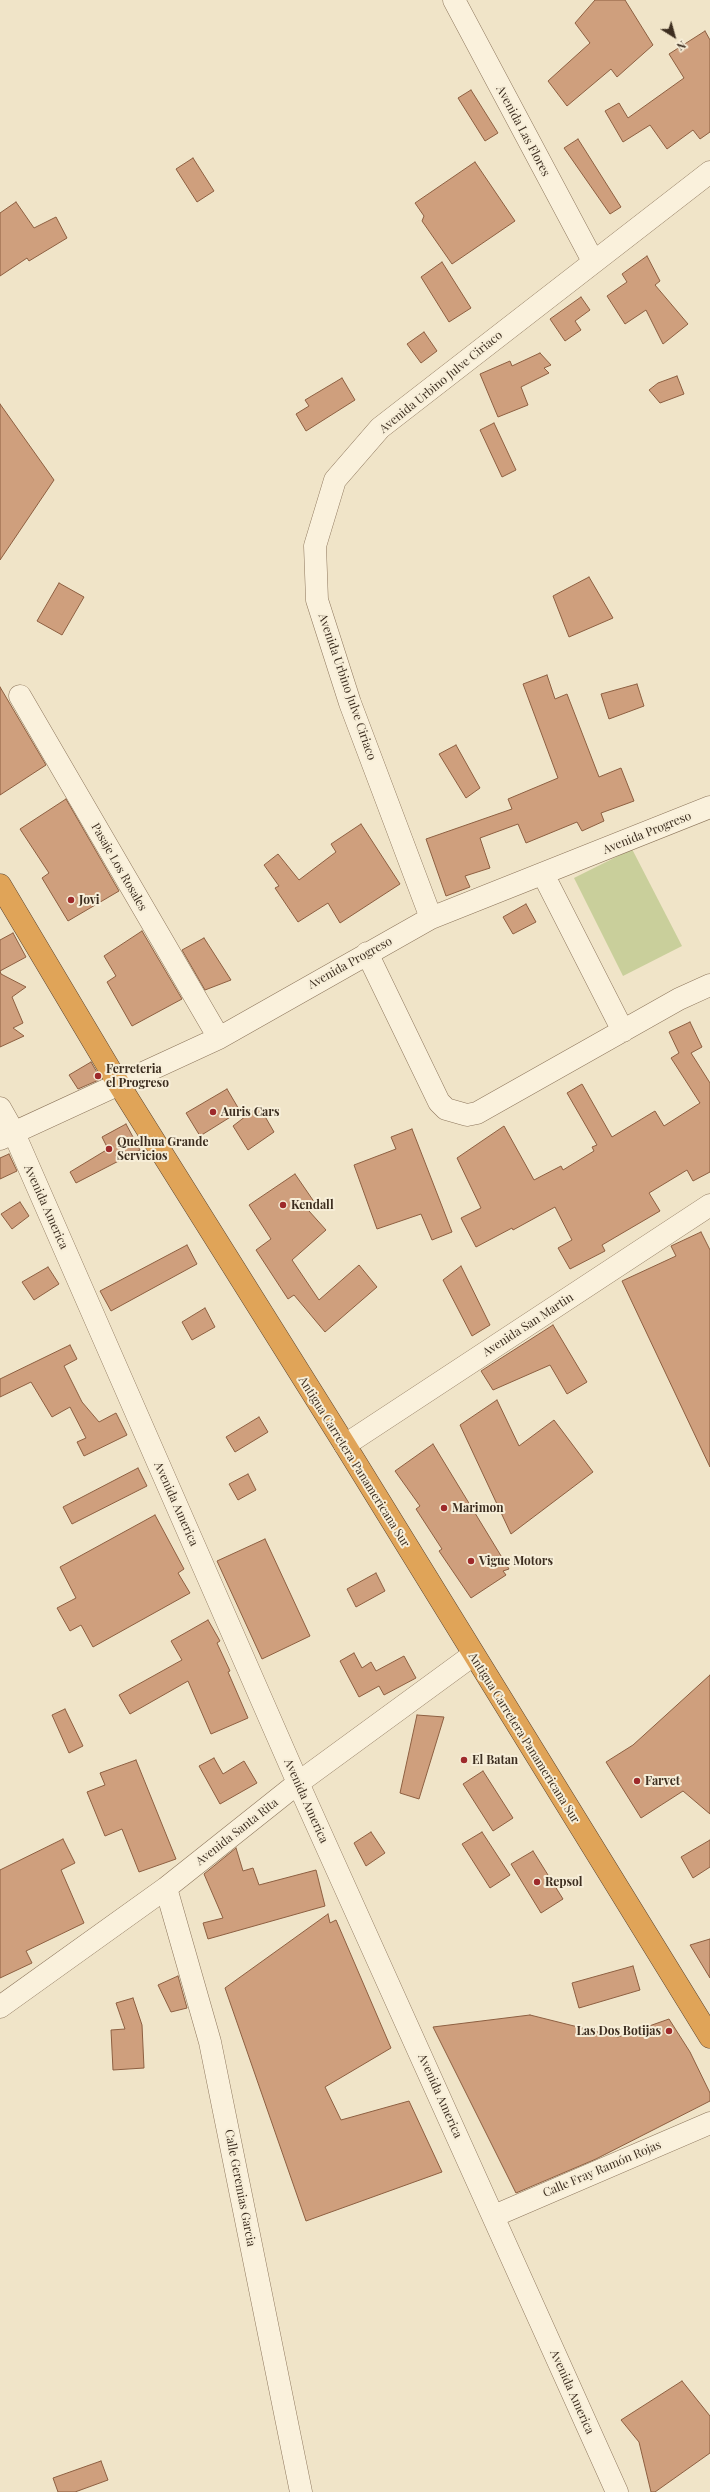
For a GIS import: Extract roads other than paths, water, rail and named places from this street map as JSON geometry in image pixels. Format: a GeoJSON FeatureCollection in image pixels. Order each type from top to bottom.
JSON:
{"type":"FeatureCollection","features":[{"type":"Feature","properties":{"kind":"highway","name":"Antigua Carretera Panamericana Sur"},"geometry":{"type":"LineString","coordinates":[[0,885],[118,1083],[345,1445],[473,1655],[710,2037]]}},
{"type":"Feature","properties":{"kind":"street","name":"Avenida Las Flores"},"geometry":{"type":"LineString","coordinates":[[454,0],[593,262]]}},
{"type":"Feature","properties":{"kind":"street","name":"Avenida Urbino Julve Ciriaco"},"geometry":{"type":"LineString","coordinates":[[430,918],[350,703],[316,600],[315,546],[335,480],[380,428],[710,172]]}},
{"type":"Feature","properties":{"kind":"street","name":"Pasaje Los Rosales"},"geometry":{"type":"LineString","coordinates":[[20,696],[219,1038]]}},
{"type":"Feature","properties":{"kind":"street","name":"Avenida Progreso"},"geometry":{"type":"LineString","coordinates":[[6,1135],[219,1038],[430,918],[710,807]]}},
{"type":"Feature","properties":{"kind":"street"},"geometry":{"type":"LineString","coordinates":[[543,874],[623,1030]]}},
{"type":"Feature","properties":{"kind":"street"},"geometry":{"type":"LineString","coordinates":[[367,953],[439,1102],[456,1114],[467,1115],[477,1113],[679,999],[710,985]]}},
{"type":"Feature","properties":{"kind":"street","name":"Avenida America"},"geometry":{"type":"LineString","coordinates":[[0,1108],[6,1135],[617,2492]]}},
{"type":"Feature","properties":{"kind":"street","name":"Avenida San Martin"},"geometry":{"type":"LineString","coordinates":[[345,1445],[710,1205]]}},
{"type":"Feature","properties":{"kind":"street","name":"Avenida Santa Rita"},"geometry":{"type":"LineString","coordinates":[[0,2007],[166,1888],[298,1783],[473,1655]]}},
{"type":"Feature","properties":{"kind":"street","name":"Calle Geremias Garcia"},"geometry":{"type":"LineString","coordinates":[[166,1888],[210,2042],[301,2492]]}},
{"type":"Feature","properties":{"kind":"street","name":"Calle Fray Ramón Rojas"},"geometry":{"type":"LineString","coordinates":[[494,2216],[710,2123]]}},
{"type":"Feature","properties":{"kind":"place","name":"Jovi"},"geometry":{"type":"Point","coordinates":[71,900]}},
{"type":"Feature","properties":{"kind":"place","name":"Ferreteria el Progreso"},"geometry":{"type":"Point","coordinates":[98,1076]}},
{"type":"Feature","properties":{"kind":"place","name":"Auris Cars"},"geometry":{"type":"Point","coordinates":[213,1112]}},
{"type":"Feature","properties":{"kind":"place","name":"Quelhua Grande Servicios"},"geometry":{"type":"Point","coordinates":[109,1149]}},
{"type":"Feature","properties":{"kind":"place","name":"Kendall"},"geometry":{"type":"Point","coordinates":[283,1205]}},
{"type":"Feature","properties":{"kind":"place","name":"Marimon"},"geometry":{"type":"Point","coordinates":[444,1508]}},
{"type":"Feature","properties":{"kind":"place","name":"Vigue Motors"},"geometry":{"type":"Point","coordinates":[471,1561]}},
{"type":"Feature","properties":{"kind":"place","name":"El Batan"},"geometry":{"type":"Point","coordinates":[464,1760]}},
{"type":"Feature","properties":{"kind":"place","name":"Farvet"},"geometry":{"type":"Point","coordinates":[637,1781]}},
{"type":"Feature","properties":{"kind":"place","name":"Repsol"},"geometry":{"type":"Point","coordinates":[537,1882]}},
{"type":"Feature","properties":{"kind":"place","name":"Las Dos Botijas"},"geometry":{"type":"Point","coordinates":[669,2031]}}]}
